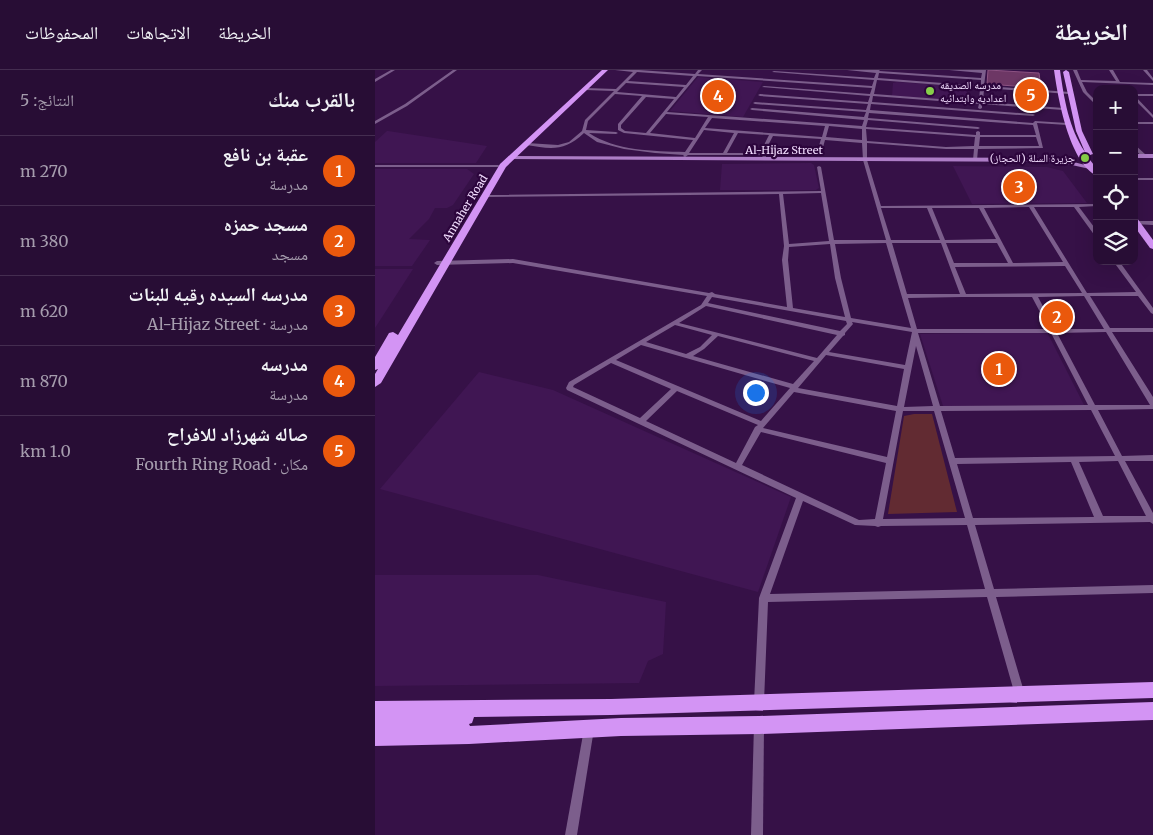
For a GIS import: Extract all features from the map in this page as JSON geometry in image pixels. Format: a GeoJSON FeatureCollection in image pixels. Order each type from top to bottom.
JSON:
{"type":"FeatureCollection","features":[{"type":"Feature","properties":{"kind":"main road","name":"Annaher Road"},"geometry":{"type":"LineString","coordinates":[[375,366],[510,158],[527,144],[603,70]]}},
{"type":"Feature","properties":{"kind":"main road","name":"Annaher Road"},"geometry":{"type":"LineString","coordinates":[[375,383],[485,182],[498,166],[603,70]]}},
{"type":"Feature","properties":{"kind":"main road"},"geometry":{"type":"LineString","coordinates":[[1056,70],[1067,124],[1078,149],[1093,160]]}},
{"type":"Feature","properties":{"kind":"main road"},"geometry":{"type":"LineString","coordinates":[[1065,70],[1079,131],[1093,158]]}},
{"type":"Feature","properties":{"kind":"main road","name":"Al-Hijaz Street"},"geometry":{"type":"LineString","coordinates":[[1058,160],[1071,157],[1078,149]]}},
{"type":"Feature","properties":{"kind":"main road","name":"Al-Hijaz Street"},"geometry":{"type":"LineString","coordinates":[[510,158],[763,156],[815,160],[1093,161]]}},
{"type":"Feature","properties":{"kind":"main road"},"geometry":{"type":"LineString","coordinates":[[1138,156],[1153,156]]}},
{"type":"Feature","properties":{"kind":"main road"},"geometry":{"type":"LineString","coordinates":[[1140,229],[1153,246]]}},
{"type":"Feature","properties":{"kind":"main road"},"geometry":{"type":"LineString","coordinates":[[1140,229],[1153,258]]}},
{"type":"Feature","properties":{"kind":"main road"},"geometry":{"type":"LineString","coordinates":[[375,709],[599,707],[1153,690]]}},
{"type":"Feature","properties":{"kind":"main road"},"geometry":{"type":"LineString","coordinates":[[1097,692],[1105,712]]}},
{"type":"Feature","properties":{"kind":"main road"},"geometry":{"type":"LineString","coordinates":[[589,729],[590,715],[599,707]]}},
{"type":"Feature","properties":{"kind":"main road"},"geometry":{"type":"LineString","coordinates":[[375,718],[469,717],[489,713],[499,708]]}},
{"type":"Feature","properties":{"kind":"main road"},"geometry":{"type":"LineString","coordinates":[[375,737],[1153,711]]}},
{"type":"Feature","properties":{"kind":"main road"},"geometry":{"type":"LineString","coordinates":[[375,728],[469,727],[478,728],[489,734]]}},
{"type":"Feature","properties":{"kind":"street"},"geometry":{"type":"LineString","coordinates":[[375,81],[393,70]]}},
{"type":"Feature","properties":{"kind":"street"},"geometry":{"type":"LineString","coordinates":[[375,123],[406,105],[455,70]]}},
{"type":"Feature","properties":{"kind":"street"},"geometry":{"type":"LineString","coordinates":[[617,70],[820,83],[876,77]]}},
{"type":"Feature","properties":{"kind":"street"},"geometry":{"type":"LineString","coordinates":[[647,134],[700,70]]}},
{"type":"Feature","properties":{"kind":"street"},"geometry":{"type":"LineString","coordinates":[[804,123],[825,70]]}},
{"type":"Feature","properties":{"kind":"street"},"geometry":{"type":"LineString","coordinates":[[849,70],[876,77],[928,83],[1069,93]]}},
{"type":"Feature","properties":{"kind":"street"},"geometry":{"type":"LineString","coordinates":[[928,83],[929,70]]}},
{"type":"Feature","properties":{"kind":"street"},"geometry":{"type":"LineString","coordinates":[[951,70],[984,71],[975,160]]}},
{"type":"Feature","properties":{"kind":"street"},"geometry":{"type":"LineString","coordinates":[[1075,70],[1085,92],[1093,101]]}},
{"type":"Feature","properties":{"kind":"street"},"geometry":{"type":"LineString","coordinates":[[1111,70],[1119,82]]}},
{"type":"Feature","properties":{"kind":"street"},"geometry":{"type":"LineString","coordinates":[[1145,70],[1153,82]]}},
{"type":"Feature","properties":{"kind":"street"},"geometry":{"type":"LineString","coordinates":[[570,145],[584,131],[586,121],[636,71]]}},
{"type":"Feature","properties":{"kind":"street"},"geometry":{"type":"LineString","coordinates":[[747,118],[774,71],[823,76],[929,76],[983,79]]}},
{"type":"Feature","properties":{"kind":"street"},"geometry":{"type":"LineString","coordinates":[[876,77],[864,127],[865,160],[1020,695]]}},
{"type":"Feature","properties":{"kind":"street"},"geometry":{"type":"LineString","coordinates":[[1079,81],[1153,82]]}},
{"type":"Feature","properties":{"kind":"street"},"geometry":{"type":"LineString","coordinates":[[625,82],[687,86]]}},
{"type":"Feature","properties":{"kind":"street"},"geometry":{"type":"LineString","coordinates":[[764,87],[927,107],[1033,115]]}},
{"type":"Feature","properties":{"kind":"street"},"geometry":{"type":"LineString","coordinates":[[585,89],[678,98]]}},
{"type":"Feature","properties":{"kind":"street"},"geometry":{"type":"LineString","coordinates":[[1085,92],[1091,92]]}},
{"type":"Feature","properties":{"kind":"street"},"geometry":{"type":"LineString","coordinates":[[618,132],[619,125],[645,95]]}},
{"type":"Feature","properties":{"kind":"street"},"geometry":{"type":"LineString","coordinates":[[760,95],[814,99],[927,99],[1063,109]]}},
{"type":"Feature","properties":{"kind":"street"},"geometry":{"type":"LineString","coordinates":[[1138,96],[1153,95]]}},
{"type":"Feature","properties":{"kind":"street"},"geometry":{"type":"LineString","coordinates":[[925,132],[927,99]]}},
{"type":"Feature","properties":{"kind":"street"},"geometry":{"type":"LineString","coordinates":[[1138,100],[1153,116]]}},
{"type":"Feature","properties":{"kind":"street"},"geometry":{"type":"LineString","coordinates":[[755,103],[811,107],[926,123],[978,128]]}},
{"type":"Feature","properties":{"kind":"street"},"geometry":{"type":"LineString","coordinates":[[703,129],[864,142],[977,148],[1040,147],[1042,146],[1031,107]]}},
{"type":"Feature","properties":{"kind":"street"},"geometry":{"type":"LineString","coordinates":[[752,109],[807,114],[926,115],[1004,122],[1067,124]]}},
{"type":"Feature","properties":{"kind":"street"},"geometry":{"type":"LineString","coordinates":[[666,112],[977,136],[1038,136]]}},
{"type":"Feature","properties":{"kind":"street"},"geometry":{"type":"LineString","coordinates":[[684,157],[711,116]]}},
{"type":"Feature","properties":{"kind":"street"},"geometry":{"type":"LineString","coordinates":[[1004,122],[1007,136]]}},
{"type":"Feature","properties":{"kind":"street"},"geometry":{"type":"LineString","coordinates":[[1138,123],[1153,123]]}},
{"type":"Feature","properties":{"kind":"street"},"geometry":{"type":"LineString","coordinates":[[584,131],[592,139],[619,148],[684,157],[725,153],[763,156],[819,151],[827,124]]}},
{"type":"Feature","properties":{"kind":"street"},"geometry":{"type":"LineString","coordinates":[[584,131],[647,134],[695,139]]}},
{"type":"Feature","properties":{"kind":"street"},"geometry":{"type":"LineString","coordinates":[[725,153],[737,131]]}},
{"type":"Feature","properties":{"kind":"street"},"geometry":{"type":"LineString","coordinates":[[527,144],[570,145],[618,132]]}},
{"type":"Feature","properties":{"kind":"street"},"geometry":{"type":"LineString","coordinates":[[763,156],[772,134]]}},
{"type":"Feature","properties":{"kind":"street"},"geometry":{"type":"LineString","coordinates":[[1138,150],[1143,156]]}},
{"type":"Feature","properties":{"kind":"street"},"geometry":{"type":"LineString","coordinates":[[810,153],[815,160]]}},
{"type":"Feature","properties":{"kind":"street"},"geometry":{"type":"LineString","coordinates":[[375,166],[498,166]]}},
{"type":"Feature","properties":{"kind":"street"},"geometry":{"type":"LineString","coordinates":[[737,467],[760,427],[849,327],[850,318],[838,278],[819,167]]}},
{"type":"Feature","properties":{"kind":"street"},"geometry":{"type":"LineString","coordinates":[[1138,179],[1153,179]]}},
{"type":"Feature","properties":{"kind":"street"},"geometry":{"type":"LineString","coordinates":[[485,196],[823,192]]}},
{"type":"Feature","properties":{"kind":"street"},"geometry":{"type":"LineString","coordinates":[[781,193],[787,246],[785,260],[790,308]]}},
{"type":"Feature","properties":{"kind":"street"},"geometry":{"type":"LineString","coordinates":[[641,343],[794,388],[900,409],[1092,408],[1153,405],[1031,205]]}},
{"type":"Feature","properties":{"kind":"street"},"geometry":{"type":"LineString","coordinates":[[1075,205],[1093,230]]}},
{"type":"Feature","properties":{"kind":"street"},"geometry":{"type":"LineString","coordinates":[[879,206],[1093,205]]}},
{"type":"Feature","properties":{"kind":"street"},"geometry":{"type":"LineString","coordinates":[[929,206],[963,296]]}},
{"type":"Feature","properties":{"kind":"street"},"geometry":{"type":"LineString","coordinates":[[981,206],[1011,264]]}},
{"type":"Feature","properties":{"kind":"street"},"geometry":{"type":"LineString","coordinates":[[1140,229],[1153,223]]}},
{"type":"Feature","properties":{"kind":"street"},"geometry":{"type":"LineString","coordinates":[[787,246],[832,242],[998,241]]}},
{"type":"Feature","properties":{"kind":"street"},"geometry":{"type":"LineString","coordinates":[[442,262],[513,261],[915,330],[1153,330]]}},
{"type":"Feature","properties":{"kind":"street"},"geometry":{"type":"LineString","coordinates":[[952,265],[1066,264]]}},
{"type":"Feature","properties":{"kind":"street"},"geometry":{"type":"LineString","coordinates":[[1119,265],[1153,312]]}},
{"type":"Feature","properties":{"kind":"street"},"geometry":{"type":"LineString","coordinates":[[712,294],[705,304],[571,384],[569,388],[856,522],[878,524],[1153,520],[1092,408],[1034,295]]}},
{"type":"Feature","properties":{"kind":"street"},"geometry":{"type":"LineString","coordinates":[[905,296],[1140,294]]}},
{"type":"Feature","properties":{"kind":"street"},"geometry":{"type":"LineString","coordinates":[[1145,302],[1153,302]]}},
{"type":"Feature","properties":{"kind":"street"},"geometry":{"type":"LineString","coordinates":[[705,304],[843,334]]}},
{"type":"Feature","properties":{"kind":"street"},"geometry":{"type":"LineString","coordinates":[[674,323],[818,360]]}},
{"type":"Feature","properties":{"kind":"street"},"geometry":{"type":"LineString","coordinates":[[878,524],[915,330]]}},
{"type":"Feature","properties":{"kind":"street"},"geometry":{"type":"LineString","coordinates":[[687,356],[702,348],[717,334]]}},
{"type":"Feature","properties":{"kind":"street"},"geometry":{"type":"LineString","coordinates":[[699,359],[702,348]]}},
{"type":"Feature","properties":{"kind":"street"},"geometry":{"type":"LineString","coordinates":[[825,352],[908,368]]}},
{"type":"Feature","properties":{"kind":"street"},"geometry":{"type":"LineString","coordinates":[[611,361],[676,388],[760,427],[890,461]]}},
{"type":"Feature","properties":{"kind":"street"},"geometry":{"type":"LineString","coordinates":[[640,422],[676,388]]}},
{"type":"Feature","properties":{"kind":"street"},"geometry":{"type":"LineString","coordinates":[[953,461],[1153,458]]}},
{"type":"Feature","properties":{"kind":"street"},"geometry":{"type":"LineString","coordinates":[[1074,459],[1100,520]]}},
{"type":"Feature","properties":{"kind":"street"},"geometry":{"type":"LineString","coordinates":[[759,702],[765,598],[801,496]]}},
{"type":"Feature","properties":{"kind":"street"},"geometry":{"type":"LineString","coordinates":[[765,598],[1153,589]]}},
{"type":"Feature","properties":{"kind":"street"},"geometry":{"type":"LineString","coordinates":[[757,835],[759,725]]}},
{"type":"Feature","properties":{"kind":"street"},"geometry":{"type":"LineString","coordinates":[[571,835],[589,729]]}},
{"type":"Feature","properties":{"kind":"shaded area"},"geometry":{"type":"Polygon","coordinates":[[[698,77],[763,82],[743,117],[670,111],[698,77]]]}},
{"type":"Feature","properties":{"kind":"shaded area","name":"مدرسه الصديقه اعداديه وابتدائيه"},"geometry":{"type":"Polygon","coordinates":[[[893,83],[967,87],[967,101],[892,96],[893,83]]]}},
{"type":"Feature","properties":{"kind":"shaded area"},"geometry":{"type":"Polygon","coordinates":[[[387,131],[487,146],[476,163],[375,163],[375,142],[387,131]]]}},
{"type":"Feature","properties":{"kind":"shaded area"},"geometry":{"type":"Polygon","coordinates":[[[811,163],[814,165],[819,188],[816,190],[720,190],[722,164],[811,163]]]}},
{"type":"Feature","properties":{"kind":"shaded area"},"geometry":{"type":"Polygon","coordinates":[[[953,166],[1047,167],[1063,171],[1087,203],[972,204],[953,166]]]}},
{"type":"Feature","properties":{"kind":"shaded area"},"geometry":{"type":"Polygon","coordinates":[[[375,169],[467,169],[474,174],[453,205],[447,208],[435,208],[429,219],[409,239],[430,240],[412,266],[375,266],[375,169]]]}},
{"type":"Feature","properties":{"kind":"shaded area"},"geometry":{"type":"Polygon","coordinates":[[[375,269],[413,269],[375,328],[375,269]]]}},
{"type":"Feature","properties":{"kind":"shaded area"},"geometry":{"type":"Polygon","coordinates":[[[1047,332],[1084,405],[943,406],[920,334],[1047,332]]]}},
{"type":"Feature","properties":{"kind":"shaded area"},"geometry":{"type":"Polygon","coordinates":[[[479,372],[553,390],[791,497],[758,592],[380,489],[479,372]]]}},
{"type":"Feature","properties":{"kind":"shaded area"},"geometry":{"type":"Polygon","coordinates":[[[932,414],[957,512],[888,514],[904,416],[932,414]]]}},
{"type":"Feature","properties":{"kind":"shaded area"},"geometry":{"type":"Polygon","coordinates":[[[375,575],[538,575],[666,602],[663,654],[648,661],[639,683],[375,686],[375,575]]]}},
{"type":"Feature","properties":{"kind":"building"},"geometry":{"type":"Polygon","coordinates":[[[988,70],[1039,73],[1041,88],[987,84],[988,70]]]}},
{"type":"Feature","properties":{"kind":"building"},"geometry":{"type":"Polygon","coordinates":[[[1018,92],[1043,94],[1044,99],[1019,98],[1018,92]]]}},
{"type":"Feature","properties":{"kind":"place","name":"مدرسه الصديقه اعداديه وابتدائيه"},"geometry":{"type":"Point","coordinates":[930,91]}},
{"type":"Feature","properties":{"kind":"place","name":"صاله شهرزاد للافراح"},"geometry":{"type":"Point","coordinates":[1031,95]}},
{"type":"Feature","properties":{"kind":"place","name":"مدرسه"},"geometry":{"type":"Point","coordinates":[718,96]}},
{"type":"Feature","properties":{"kind":"place","name":"جزيرة السلة (الحجاز)"},"geometry":{"type":"Point","coordinates":[1085,158]}},
{"type":"Feature","properties":{"kind":"place","name":"مدرسه السيده رقيه للبنات"},"geometry":{"type":"Point","coordinates":[1019,187]}},
{"type":"Feature","properties":{"kind":"place","name":"مسجد حمزه"},"geometry":{"type":"Point","coordinates":[1057,317]}},
{"type":"Feature","properties":{"kind":"place","name":"عقبة بن نافع"},"geometry":{"type":"Point","coordinates":[999,369]}}]}
